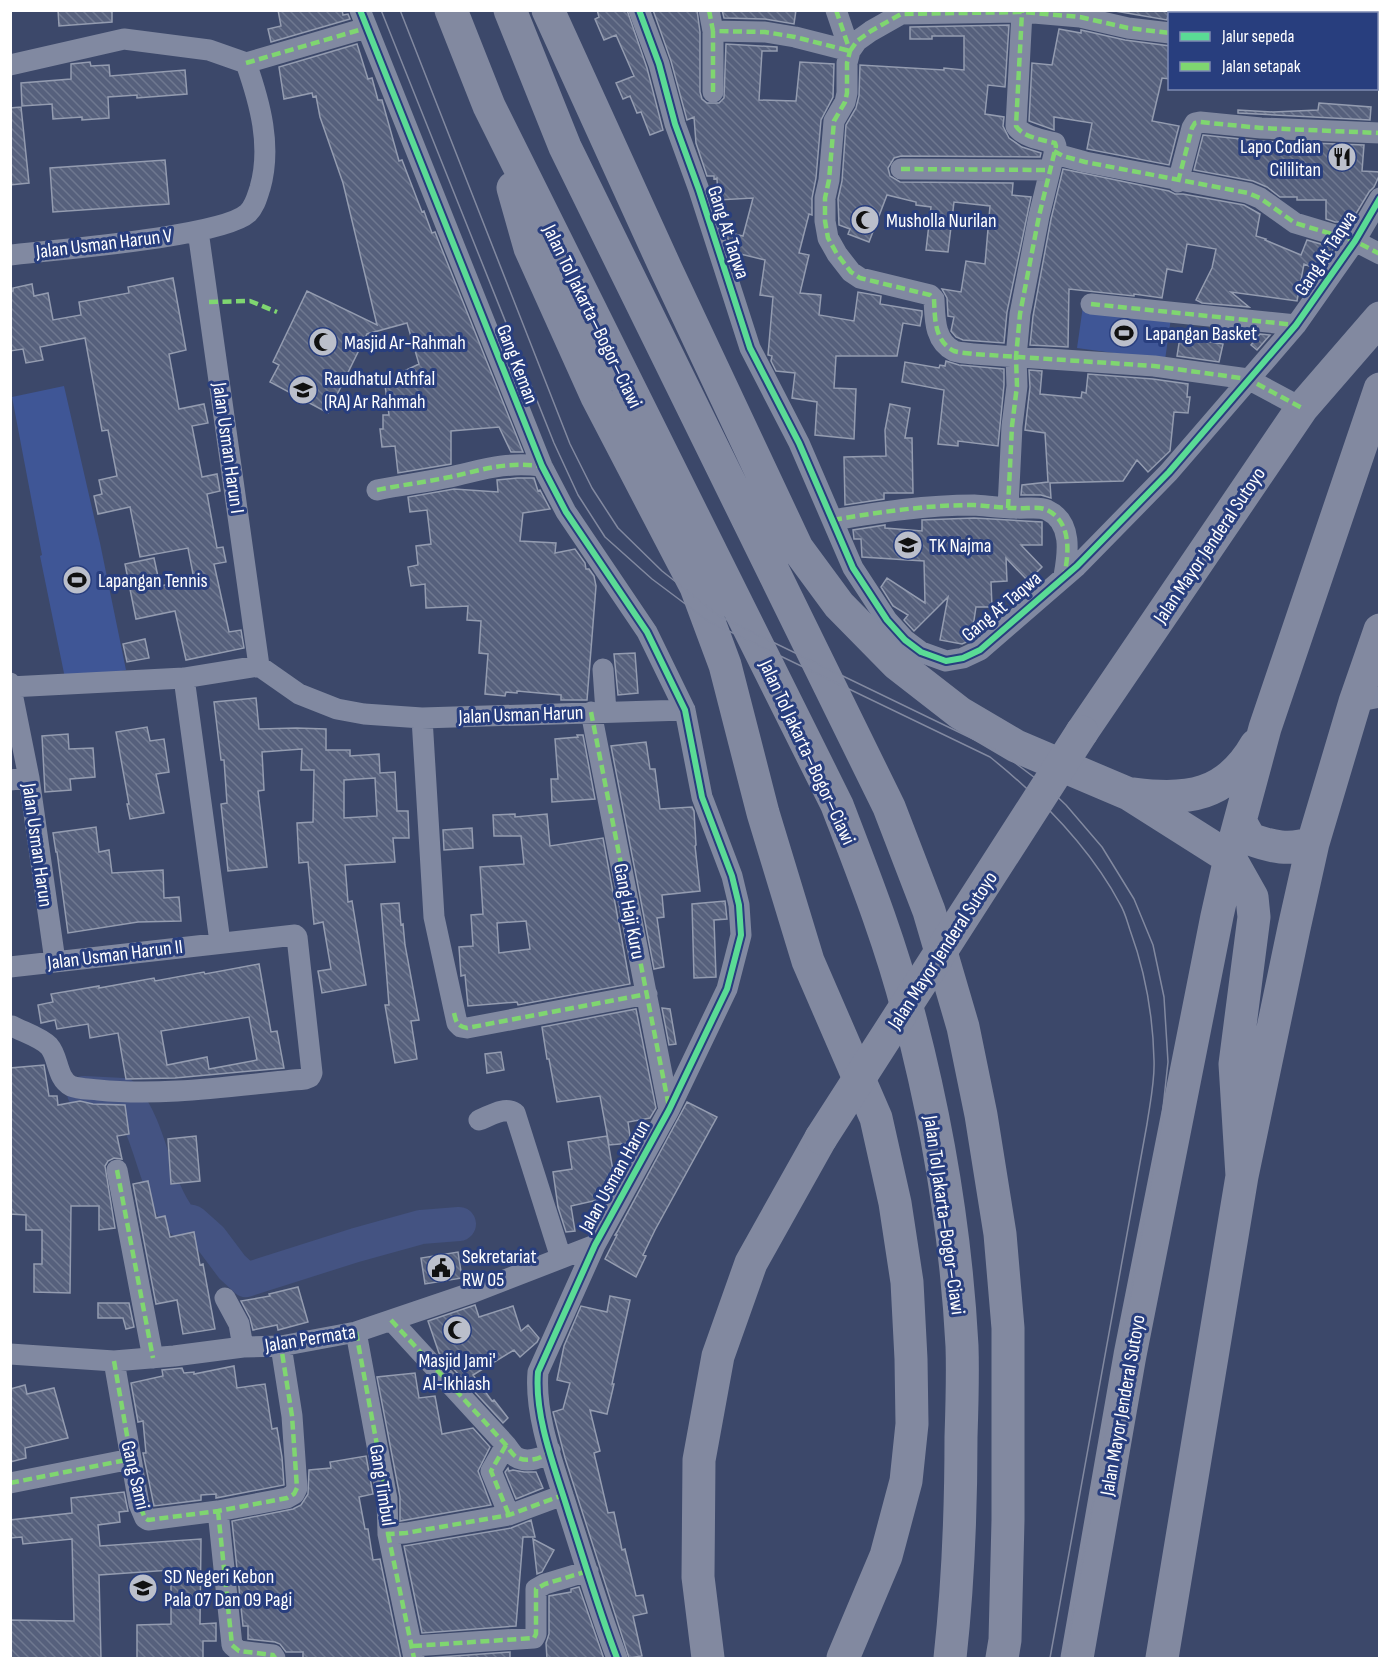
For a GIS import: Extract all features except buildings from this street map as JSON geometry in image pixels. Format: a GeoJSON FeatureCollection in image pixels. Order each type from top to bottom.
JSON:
{"type":"FeatureCollection","features":[{"type":"Feature","properties":{"kind":"highway","name":"Jalan Tol Jakarta–Bogor–Ciawi"},"geometry":{"type":"LineString","coordinates":[[451,10],[489,106],[837,805],[873,898],[908,1010],[938,1143],[955,1272],[962,1347],[961,1499],[957,1588],[950,1659]]}},
{"type":"Feature","properties":{"kind":"highway"},"geometry":{"type":"LineString","coordinates":[[510,10],[565,147],[889,807],[929,911],[963,1027],[981,1115],[1000,1234],[1008,1328],[1008,1531],[1005,1640],[1002,1659]]}},
{"type":"Feature","properties":{"kind":"highway"},"geometry":{"type":"LineString","coordinates":[[548,10],[797,548],[839,605],[897,664],[960,713],[1016,746],[1129,794],[1230,858],[1252,897],[1254,917],[1235,1064],[1242,1176]]}},
{"type":"Feature","properties":{"kind":"highway"},"geometry":{"type":"LineString","coordinates":[[489,106],[530,248],[597,397],[696,587],[725,665],[763,813],[808,961],[876,1118],[895,1203],[907,1282],[912,1424],[906,1481],[886,1556],[843,1659]]}},
{"type":"Feature","properties":{"kind":"highway","name":"Jalan Mayor Jenderal Sutoyo"},"geometry":{"type":"LineString","coordinates":[[708,1659],[698,1577],[699,1460],[718,1356],[751,1263],[821,1138],[1082,732],[1302,408],[1380,318]]}},
{"type":"Feature","properties":{"kind":"highway","name":"Jalan Mayor Jenderal Sutoyo"},"geometry":{"type":"LineString","coordinates":[[1077,1659],[1130,1355],[1216,916],[1265,728],[1380,389]]}},
{"type":"Feature","properties":{"kind":"highway"},"geometry":{"type":"LineString","coordinates":[[1162,1659],[1242,1176],[1313,843],[1367,699],[1380,630]]}},
{"type":"Feature","properties":{"kind":"highway"},"geometry":{"type":"LineString","coordinates":[[1129,794],[1160,798],[1186,797],[1210,790],[1233,776],[1249,757],[1265,728]]}},
{"type":"Feature","properties":{"kind":"highway"},"geometry":{"type":"LineString","coordinates":[[1240,821],[1250,838],[1272,847],[1300,848],[1313,843]]}},
{"type":"Feature","properties":{"kind":"street","name":"Gang At Taqwa"},"geometry":{"type":"LineString","coordinates":[[639,10],[659,64],[675,124],[699,190],[750,348],[799,443],[853,568],[887,620],[905,640],[921,652],[946,661],[963,658],[980,650],[1077,566],[1169,472],[1296,325],[1355,241],[1380,198]]}},
{"type":"Feature","properties":{"kind":"street"},"geometry":{"type":"LineString","coordinates":[[836,10],[850,51]]}},
{"type":"Feature","properties":{"kind":"street"},"geometry":{"type":"LineString","coordinates":[[1168,33],[1128,28],[1080,14],[900,12],[857,41],[850,51],[847,63],[845,102],[834,121],[829,180],[825,198],[827,232],[837,254],[851,272],[860,278],[930,295],[934,299],[936,328],[942,339],[954,351],[1154,366],[1248,379],[1302,408]]}},
{"type":"Feature","properties":{"kind":"street"},"geometry":{"type":"LineString","coordinates":[[1008,508],[1012,426],[1017,386],[1016,357],[1026,274],[1055,143],[1019,131],[1016,126],[1022,12]]}},
{"type":"Feature","properties":{"kind":"street"},"geometry":{"type":"LineString","coordinates":[[10,65],[124,39],[209,50],[246,63],[363,19]]}},
{"type":"Feature","properties":{"kind":"street","name":"Gang Keman"},"geometry":{"type":"LineString","coordinates":[[363,19],[542,466],[566,512],[647,632],[685,710]]}},
{"type":"Feature","properties":{"kind":"street"},"geometry":{"type":"LineString","coordinates":[[713,92],[711,21],[795,37],[850,51]]}},
{"type":"Feature","properties":{"kind":"street","name":"Jalan Usman Harun V"},"geometry":{"type":"LineString","coordinates":[[10,255],[198,231],[231,222],[247,214],[256,203],[266,156],[262,120],[246,63]]}},
{"type":"Feature","properties":{"kind":"street"},"geometry":{"type":"LineString","coordinates":[[1178,182],[1195,123],[1380,133]]}},
{"type":"Feature","properties":{"kind":"street"},"geometry":{"type":"LineString","coordinates":[[901,169],[1052,160],[1063,156],[1178,182],[1254,196],[1294,223],[1355,241],[1380,254]]}},
{"type":"Feature","properties":{"kind":"street","name":"Jalan Usman Harun I"},"geometry":{"type":"LineString","coordinates":[[198,231],[259,666]]}},
{"type":"Feature","properties":{"kind":"street"},"geometry":{"type":"LineString","coordinates":[[1091,304],[1296,325]]}},
{"type":"Feature","properties":{"kind":"street"},"geometry":{"type":"LineString","coordinates":[[377,490],[450,477],[497,465],[517,463],[542,466]]}},
{"type":"Feature","properties":{"kind":"street","name":"Gang At Taqwa"},"geometry":{"type":"LineString","coordinates":[[833,520],[912,508],[976,505],[1045,508],[1055,516],[1068,539],[1064,576]]}},
{"type":"Feature","properties":{"kind":"street"},"geometry":{"type":"LineString","coordinates":[[11,687],[184,678],[259,666]]}},
{"type":"Feature","properties":{"kind":"street","name":"Jalan Usman Harun"},"geometry":{"type":"LineString","coordinates":[[259,666],[299,694],[337,709],[364,714],[422,718],[685,710],[702,797],[735,886],[741,935],[727,989],[669,1110],[595,1245],[538,1372],[539,1407],[550,1450],[616,1659]]}},
{"type":"Feature","properties":{"kind":"street","name":"Gang Haji Kuru"},"geometry":{"type":"LineString","coordinates":[[603,669],[599,712],[669,1110]]}},
{"type":"Feature","properties":{"kind":"street"},"geometry":{"type":"LineString","coordinates":[[184,678],[220,942]]}},
{"type":"Feature","properties":{"kind":"street","name":"Jalan Usman Harun"},"geometry":{"type":"LineString","coordinates":[[10,683],[20,779],[55,961]]}},
{"type":"Feature","properties":{"kind":"street"},"geometry":{"type":"LineString","coordinates":[[422,718],[434,916],[456,1023],[467,1028],[647,994]]}},
{"type":"Feature","properties":{"kind":"street","name":"Jalan Usman Harun II"},"geometry":{"type":"LineString","coordinates":[[10,967],[291,934],[297,937],[312,1076],[305,1079],[155,1092],[79,1088],[63,1080],[54,1055],[48,1046],[12,1026]]}},
{"type":"Feature","properties":{"kind":"street"},"geometry":{"type":"LineString","coordinates":[[479,1120],[504,1110],[511,1110],[515,1113],[561,1258]]}},
{"type":"Feature","properties":{"kind":"street"},"geometry":{"type":"LineString","coordinates":[[117,1170],[153,1358]]}},
{"type":"Feature","properties":{"kind":"street","name":"Jalan Permata"},"geometry":{"type":"LineString","coordinates":[[10,1354],[114,1361],[243,1347],[281,1346],[356,1332],[474,1292],[595,1245]]}},
{"type":"Feature","properties":{"kind":"street"},"geometry":{"type":"LineString","coordinates":[[225,1298],[239,1324],[243,1347]]}},
{"type":"Feature","properties":{"kind":"street"},"geometry":{"type":"LineString","coordinates":[[391,1320],[513,1455],[525,1460],[543,1456],[550,1450]]}},
{"type":"Feature","properties":{"kind":"street","name":"Gang Timbul"},"geometry":{"type":"LineString","coordinates":[[356,1332],[387,1499],[388,1534],[406,1533],[509,1515],[563,1495]]}},
{"type":"Feature","properties":{"kind":"street"},"geometry":{"type":"LineString","coordinates":[[275,1659],[273,1655],[240,1651],[232,1645],[218,1512],[287,1498],[294,1494],[297,1488],[292,1416],[281,1346]]}},
{"type":"Feature","properties":{"kind":"street","name":"Gang Sami"},"geometry":{"type":"LineString","coordinates":[[114,1361],[139,1504],[145,1518],[148,1520],[218,1512]]}},
{"type":"Feature","properties":{"kind":"street"},"geometry":{"type":"LineString","coordinates":[[506,1445],[491,1471],[509,1515]]}},
{"type":"Feature","properties":{"kind":"street"},"geometry":{"type":"LineString","coordinates":[[10,1483],[131,1459]]}},
{"type":"Feature","properties":{"kind":"street"},"geometry":{"type":"LineString","coordinates":[[388,1534],[413,1652],[534,1638],[536,1634],[536,1589],[588,1571]]}},
{"type":"Feature","properties":{"kind":"shaded area","name":"Lapangan Basket"},"geometry":{"type":"Polygon","coordinates":[[[1083,306],[1171,318],[1165,360],[1077,348],[1083,306]]]}},
{"type":"Feature","properties":{"kind":"shaded area","name":"Lapangan Tennis"},"geometry":{"type":"Polygon","coordinates":[[[64,386],[126,670],[66,683],[40,556],[42,555],[12,397],[64,386]]]}},
{"type":"Feature","properties":{"kind":"waterway"},"geometry":{"type":"LineString","coordinates":[[84,1093],[123,1095],[141,1125],[171,1206],[181,1220],[192,1222],[211,1239],[232,1267],[246,1280],[421,1227],[459,1224]]}},
{"type":"Feature","properties":{"kind":"tram line"},"geometry":{"type":"LineString","coordinates":[[381,10],[554,443],[578,495],[605,537],[652,579],[708,621],[990,757],[1045,806],[1079,843],[1108,883],[1125,913],[1140,961],[1150,1010],[1153,1084],[1050,1658]]}},
{"type":"Feature","properties":{"kind":"tram line"},"geometry":{"type":"LineString","coordinates":[[400,10],[570,444],[592,488],[618,528],[662,571],[719,616],[1002,753],[1047,787],[1066,805],[1102,847],[1134,899],[1153,945],[1164,997],[1168,1062],[1161,1126],[1065,1658]]}},
{"type":"Feature","properties":{"kind":"marked path"},"geometry":{"type":"LineString","coordinates":[[709,10],[713,31]]}},
{"type":"Feature","properties":{"kind":"marked path"},"geometry":{"type":"LineString","coordinates":[[836,10],[850,51],[847,63],[845,102],[834,121],[829,180],[825,198],[825,221],[828,238],[851,272],[860,278],[930,295],[934,299],[935,321],[939,335],[947,347],[954,351],[1154,366],[1248,379],[1302,408]]}},
{"type":"Feature","properties":{"kind":"marked path"},"geometry":{"type":"LineString","coordinates":[[850,51],[857,41],[901,14],[1022,12],[1080,17],[1128,28],[1168,33]]}},
{"type":"Feature","properties":{"kind":"marked path"},"geometry":{"type":"LineString","coordinates":[[1008,508],[1020,314],[1039,216],[1056,146],[1055,143],[1028,135],[1016,126],[1022,12]]}},
{"type":"Feature","properties":{"kind":"marked path"},"geometry":{"type":"LineString","coordinates":[[246,63],[366,28]]}},
{"type":"Feature","properties":{"kind":"marked path"},"geometry":{"type":"LineString","coordinates":[[713,92],[713,31],[765,32],[850,51]]}},
{"type":"Feature","properties":{"kind":"marked path"},"geometry":{"type":"LineString","coordinates":[[1178,182],[1195,123],[1380,133]]}},
{"type":"Feature","properties":{"kind":"marked path"},"geometry":{"type":"LineString","coordinates":[[1054,151],[1085,162],[1248,193],[1260,198],[1295,223],[1355,241],[1380,254]]}},
{"type":"Feature","properties":{"kind":"marked path"},"geometry":{"type":"LineString","coordinates":[[901,169],[1049,170]]}},
{"type":"Feature","properties":{"kind":"marked path"},"geometry":{"type":"LineString","coordinates":[[209,302],[250,301],[277,312]]}},
{"type":"Feature","properties":{"kind":"marked path"},"geometry":{"type":"LineString","coordinates":[[1091,304],[1296,325]]}},
{"type":"Feature","properties":{"kind":"marked path"},"geometry":{"type":"LineString","coordinates":[[377,490],[495,467],[542,466]]}},
{"type":"Feature","properties":{"kind":"marked path"},"geometry":{"type":"LineString","coordinates":[[833,520],[938,506],[974,505],[1044,509],[1055,515],[1065,530],[1067,558],[1064,576]]}},
{"type":"Feature","properties":{"kind":"marked path"},"geometry":{"type":"LineString","coordinates":[[591,712],[669,1107]]}},
{"type":"Feature","properties":{"kind":"marked path"},"geometry":{"type":"LineString","coordinates":[[454,1013],[458,1023],[467,1028],[647,994]]}},
{"type":"Feature","properties":{"kind":"marked path"},"geometry":{"type":"LineString","coordinates":[[117,1170],[153,1358]]}},
{"type":"Feature","properties":{"kind":"marked path"},"geometry":{"type":"LineString","coordinates":[[391,1320],[516,1457],[525,1460],[534,1459],[544,1456],[550,1450]]}},
{"type":"Feature","properties":{"kind":"marked path"},"geometry":{"type":"LineString","coordinates":[[356,1332],[387,1499],[388,1534],[406,1533],[509,1515],[563,1495]]}},
{"type":"Feature","properties":{"kind":"marked path"},"geometry":{"type":"LineString","coordinates":[[114,1361],[139,1504],[148,1520],[218,1511],[287,1498],[294,1494],[297,1488],[292,1416],[281,1346]]}},
{"type":"Feature","properties":{"kind":"marked path"},"geometry":{"type":"LineString","coordinates":[[506,1445],[491,1471],[509,1515]]}},
{"type":"Feature","properties":{"kind":"marked path"},"geometry":{"type":"LineString","coordinates":[[10,1483],[131,1459]]}},
{"type":"Feature","properties":{"kind":"marked path"},"geometry":{"type":"LineString","coordinates":[[218,1511],[232,1645],[239,1651],[273,1655],[275,1658]]}},
{"type":"Feature","properties":{"kind":"marked path"},"geometry":{"type":"LineString","coordinates":[[388,1534],[414,1658]]}},
{"type":"Feature","properties":{"kind":"marked path"},"geometry":{"type":"LineString","coordinates":[[413,1646],[534,1638],[536,1634],[536,1589],[588,1571]]}},
{"type":"Feature","properties":{"kind":"cycle path"},"geometry":{"type":"LineString","coordinates":[[360,10],[542,466],[566,512],[647,632],[685,710],[702,797],[732,876],[739,905],[741,935],[727,989],[669,1110],[595,1245],[538,1372],[539,1407],[547,1444],[617,1658]]}},
{"type":"Feature","properties":{"kind":"cycle path"},"geometry":{"type":"LineString","coordinates":[[639,10],[659,64],[675,124],[699,190],[750,348],[799,443],[853,568],[887,620],[905,640],[921,652],[946,661],[963,658],[980,650],[1077,566],[1169,472],[1296,325],[1355,241],[1380,198]]}},
{"type":"Feature","properties":{"kind":"place","name":"Lapo Codian Cililitan"},"geometry":{"type":"Point","coordinates":[1342,157]}},
{"type":"Feature","properties":{"kind":"place","name":"Musholla Nurilan"},"geometry":{"type":"Point","coordinates":[865,220]}},
{"type":"Feature","properties":{"kind":"place","name":"Lapangan Basket"},"geometry":{"type":"Point","coordinates":[1124,333]}},
{"type":"Feature","properties":{"kind":"place","name":"Masjid Ar-Rahmah"},"geometry":{"type":"Point","coordinates":[323,342]}},
{"type":"Feature","properties":{"kind":"place","name":"Raudhatul Athfal (RA) Ar Rahmah"},"geometry":{"type":"Point","coordinates":[303,390]}},
{"type":"Feature","properties":{"kind":"place","name":"TK Najma"},"geometry":{"type":"Point","coordinates":[908,545]}},
{"type":"Feature","properties":{"kind":"place","name":"Lapangan Tennis"},"geometry":{"type":"Point","coordinates":[77,580]}},
{"type":"Feature","properties":{"kind":"place","name":"Sekretariat RW 05"},"geometry":{"type":"Point","coordinates":[441,1268]}},
{"type":"Feature","properties":{"kind":"place","name":"Masjid Jami' Al-Ikhlash"},"geometry":{"type":"Point","coordinates":[457,1330]}},
{"type":"Feature","properties":{"kind":"place","name":"SD Negeri Kebon Pala 07 Dan 09 Pagi"},"geometry":{"type":"Point","coordinates":[143,1588]}}]}
